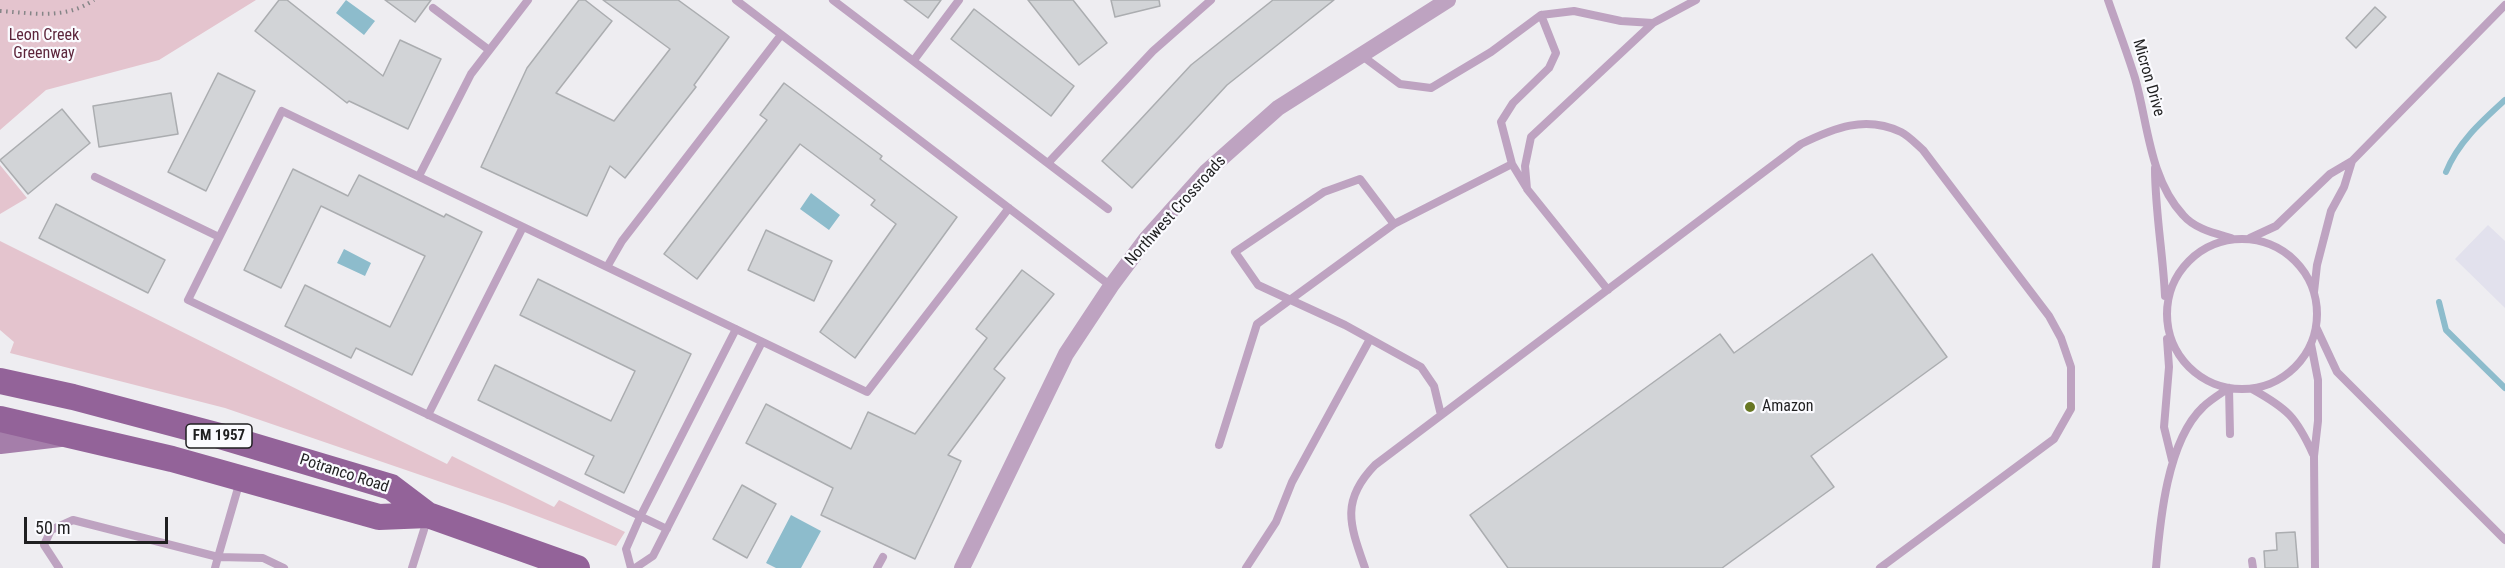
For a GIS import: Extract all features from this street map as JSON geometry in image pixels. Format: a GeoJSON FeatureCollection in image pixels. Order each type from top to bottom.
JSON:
{"type":"FeatureCollection","features":[{"type":"Feature","properties":{"kind":"main road"},"geometry":{"type":"LineString","coordinates":[[0,365],[34,375],[73,397]]}},
{"type":"Feature","properties":{"kind":"main road","name":"Potranco Road"},"geometry":{"type":"LineString","coordinates":[[0,381],[73,397],[220,436],[391,487],[428,515]]}},
{"type":"Feature","properties":{"kind":"main road","name":"Potranco Road"},"geometry":{"type":"LineString","coordinates":[[0,419],[241,477],[379,517],[428,515]]}},
{"type":"Feature","properties":{"kind":"main road"},"geometry":{"type":"LineString","coordinates":[[0,442],[68,434]]}},
{"type":"Feature","properties":{"kind":"main road","name":"FM 1957"},"geometry":{"type":"LineString","coordinates":[[428,515],[577,568]]}},
{"type":"Feature","properties":{"kind":"street","name":"Northwest Crossroads"},"geometry":{"type":"LineString","coordinates":[[962,568],[1066,354],[1111,286],[1146,239],[1206,172],[1278,108],[1448,0]]}},
{"type":"Feature","properties":{"kind":"lane"},"geometry":{"type":"LineString","coordinates":[[736,0],[1111,286]]}},
{"type":"Feature","properties":{"kind":"lane"},"geometry":{"type":"LineString","coordinates":[[834,0],[1108,209]]}},
{"type":"Feature","properties":{"kind":"lane"},"geometry":{"type":"LineString","coordinates":[[914,60],[959,0]]}},
{"type":"Feature","properties":{"kind":"lane"},"geometry":{"type":"LineString","coordinates":[[1049,162],[1153,51],[1211,0]]}},
{"type":"Feature","properties":{"kind":"lane"},"geometry":{"type":"LineString","coordinates":[[1527,189],[1525,166],[1531,137],[1653,23],[1696,0]]}},
{"type":"Feature","properties":{"kind":"lane","name":"Micron Drive"},"geometry":{"type":"LineString","coordinates":[[2108,0],[2135,79],[2155,165],[2169,196],[2182,215],[2198,228],[2231,238]]}},
{"type":"Feature","properties":{"kind":"lane"},"geometry":{"type":"LineString","coordinates":[[419,176],[471,74],[525,1]]}},
{"type":"Feature","properties":{"kind":"lane"},"geometry":{"type":"LineString","coordinates":[[2249,238],[2276,226],[2330,174],[2352,161],[2505,5]]}},
{"type":"Feature","properties":{"kind":"lane"},"geometry":{"type":"LineString","coordinates":[[433,8],[489,50]]}},
{"type":"Feature","properties":{"kind":"lane"},"geometry":{"type":"LineString","coordinates":[[1361,55],[1400,84],[1431,88],[1491,52],[1541,15],[1574,10],[1621,21],[1653,23]]}},
{"type":"Feature","properties":{"kind":"lane"},"geometry":{"type":"LineString","coordinates":[[1541,15],[1556,53],[1549,68],[1513,103],[1501,122],[1512,164],[1527,189],[1608,290]]}},
{"type":"Feature","properties":{"kind":"lane"},"geometry":{"type":"LineString","coordinates":[[607,267],[622,241],[781,35]]}},
{"type":"Feature","properties":{"kind":"lane"},"geometry":{"type":"LineString","coordinates":[[667,529],[188,300],[282,111],[867,392],[1009,208]]}},
{"type":"Feature","properties":{"kind":"lane"},"geometry":{"type":"LineString","coordinates":[[1365,568],[1351,529],[1350,506],[1361,480],[1375,465],[1802,144],[1834,128],[1855,123],[1877,125],[1901,132],[1923,150],[2049,316],[2061,338],[2071,367],[2071,409],[2054,439],[1880,568]]}},
{"type":"Feature","properties":{"kind":"lane"},"geometry":{"type":"LineString","coordinates":[[2314,292],[2324,234],[2352,161]]}},
{"type":"Feature","properties":{"kind":"lane"},"geometry":{"type":"LineString","coordinates":[[1219,445],[1257,324],[1395,224],[1512,164]]}},
{"type":"Feature","properties":{"kind":"lane","name":"Micron Drive"},"geometry":{"type":"LineString","coordinates":[[2155,165],[2155,202],[2163,249],[2166,307]]}},
{"type":"Feature","properties":{"kind":"lane"},"geometry":{"type":"LineString","coordinates":[[95,177],[219,237]]}},
{"type":"Feature","properties":{"kind":"lane"},"geometry":{"type":"LineString","coordinates":[[1395,224],[1360,179],[1324,192],[1235,252],[1258,285],[1292,298],[1421,367],[1434,386],[1441,415]]}},
{"type":"Feature","properties":{"kind":"lane"},"geometry":{"type":"LineString","coordinates":[[428,415],[523,227]]}},
{"type":"Feature","properties":{"kind":"lane"},"geometry":{"type":"LineString","coordinates":[[2166,326],[2172,344],[2182,360],[2195,373],[2211,383],[2229,388],[2252,389],[2268,385],[2294,369],[2311,344],[2316,327],[2317,310],[2314,292],[2304,272],[2289,255],[2263,241],[2249,238],[2231,238],[2211,244],[2194,254],[2180,269],[2170,287],[2166,307],[2166,326],[2169,367],[2164,427],[2172,460]]}},
{"type":"Feature","properties":{"kind":"lane"},"geometry":{"type":"LineString","coordinates":[[2316,327],[2337,372],[2505,540]]}},
{"type":"Feature","properties":{"kind":"lane"},"geometry":{"type":"LineString","coordinates":[[736,329],[626,549],[633,568],[653,556],[762,342]]}},
{"type":"Feature","properties":{"kind":"lane"},"geometry":{"type":"LineString","coordinates":[[1246,568],[1276,522],[1292,482],[1370,339]]}},
{"type":"Feature","properties":{"kind":"lane"},"geometry":{"type":"LineString","coordinates":[[2311,344],[2318,380],[2318,421],[2314,456],[2315,568]]}},
{"type":"Feature","properties":{"kind":"lane"},"geometry":{"type":"LineString","coordinates":[[2229,388],[2230,434]]}},
{"type":"Feature","properties":{"kind":"lane"},"geometry":{"type":"LineString","coordinates":[[2156,568],[2158,538],[2172,460],[2186,431],[2201,408],[2229,388]]}},
{"type":"Feature","properties":{"kind":"lane"},"geometry":{"type":"LineString","coordinates":[[2252,389],[2278,403],[2294,417],[2314,456]]}},
{"type":"Feature","properties":{"kind":"lane"},"geometry":{"type":"LineString","coordinates":[[215,568],[241,477]]}},
{"type":"Feature","properties":{"kind":"lane"},"geometry":{"type":"LineString","coordinates":[[412,568],[428,515]]}},
{"type":"Feature","properties":{"kind":"lane"},"geometry":{"type":"LineString","coordinates":[[58,568],[44,545],[51,530],[73,520],[218,557],[263,558],[284,568]]}},
{"type":"Feature","properties":{"kind":"lane"},"geometry":{"type":"LineString","coordinates":[[877,568],[883,557]]}},
{"type":"Feature","properties":{"kind":"path"},"geometry":{"type":"LineString","coordinates":[[0,10],[51,15],[74,11],[94,0]]}},
{"type":"Feature","properties":{"kind":"shaded area"},"geometry":{"type":"Polygon","coordinates":[[[2488,225],[2505,241],[2505,308],[2455,259],[2488,225]]]}},
{"type":"Feature","properties":{"kind":"green space","name":"Leon Creek Greenway"},"geometry":{"type":"Polygon","coordinates":[[[0,0],[256,0],[159,60],[46,90],[0,130],[0,0]]]}},
{"type":"Feature","properties":{"kind":"green space"},"geometry":{"type":"Polygon","coordinates":[[[0,165],[27,198],[0,214],[0,165]]]}},
{"type":"Feature","properties":{"kind":"green space"},"geometry":{"type":"Polygon","coordinates":[[[0,241],[447,464],[452,456],[554,507],[559,500],[625,532],[616,546],[505,504],[225,408],[10,353],[14,342],[0,330],[0,241]]]}},
{"type":"Feature","properties":{"kind":"water"},"geometry":{"type":"Polygon","coordinates":[[[346,0],[375,21],[364,35],[336,13],[346,0]]]}},
{"type":"Feature","properties":{"kind":"water"},"geometry":{"type":"Polygon","coordinates":[[[811,193],[840,215],[829,230],[800,209],[811,193]]]}},
{"type":"Feature","properties":{"kind":"water"},"geometry":{"type":"Polygon","coordinates":[[[344,249],[371,263],[365,276],[337,263],[344,249]]]}},
{"type":"Feature","properties":{"kind":"water"},"geometry":{"type":"Polygon","coordinates":[[[791,515],[821,531],[801,568],[776,568],[766,563],[791,515]]]}},
{"type":"Feature","properties":{"kind":"building"},"geometry":{"type":"Polygon","coordinates":[[[279,0],[287,0],[383,76],[400,40],[441,59],[408,129],[349,101],[347,103],[255,31],[279,0]]]}},
{"type":"Feature","properties":{"kind":"building"},"geometry":{"type":"Polygon","coordinates":[[[385,0],[431,0],[415,22],[385,0]]]}},
{"type":"Feature","properties":{"kind":"building"},"geometry":{"type":"Polygon","coordinates":[[[579,0],[585,0],[612,21],[556,93],[614,121],[670,49],[603,0],[678,0],[729,37],[694,85],[696,87],[625,178],[610,166],[587,216],[481,167],[527,68],[579,0]]]}},
{"type":"Feature","properties":{"kind":"building"},"geometry":{"type":"Polygon","coordinates":[[[904,0],[941,0],[928,18],[904,0]]]}},
{"type":"Feature","properties":{"kind":"building"},"geometry":{"type":"Polygon","coordinates":[[[1028,0],[1073,0],[1107,43],[1079,65],[1028,0]]]}},
{"type":"Feature","properties":{"kind":"building"},"geometry":{"type":"Polygon","coordinates":[[[1111,0],[1159,0],[1160,6],[1115,17],[1111,0]]]}},
{"type":"Feature","properties":{"kind":"building"},"geometry":{"type":"Polygon","coordinates":[[[1273,0],[1334,0],[1227,85],[1132,188],[1102,161],[1191,65],[1273,0]]]}},
{"type":"Feature","properties":{"kind":"building"},"geometry":{"type":"Polygon","coordinates":[[[2375,7],[2386,17],[2356,48],[2346,38],[2375,7]]]}},
{"type":"Feature","properties":{"kind":"building"},"geometry":{"type":"Polygon","coordinates":[[[974,9],[1074,86],[1051,116],[951,39],[974,9]]]}},
{"type":"Feature","properties":{"kind":"building"},"geometry":{"type":"Polygon","coordinates":[[[218,73],[255,91],[206,191],[168,172],[218,73]]]}},
{"type":"Feature","properties":{"kind":"building"},"geometry":{"type":"Polygon","coordinates":[[[784,83],[882,156],[880,159],[957,217],[855,358],[820,332],[896,224],[871,205],[875,200],[800,144],[697,279],[664,254],[767,120],[760,115],[784,83]]]}},
{"type":"Feature","properties":{"kind":"building"},"geometry":{"type":"Polygon","coordinates":[[[171,93],[178,134],[99,147],[93,106],[171,93]]]}},
{"type":"Feature","properties":{"kind":"building"},"geometry":{"type":"Polygon","coordinates":[[[62,109],[90,143],[28,194],[0,160],[62,109]]]}},
{"type":"Feature","properties":{"kind":"building"},"geometry":{"type":"Polygon","coordinates":[[[293,169],[348,196],[359,175],[444,217],[446,214],[482,232],[412,375],[356,348],[351,358],[285,326],[305,285],[390,327],[425,256],[321,206],[281,288],[244,270],[293,169]]]}},
{"type":"Feature","properties":{"kind":"building"},"geometry":{"type":"Polygon","coordinates":[[[56,204],[165,260],[148,293],[39,238],[56,204]]]}},
{"type":"Feature","properties":{"kind":"building"},"geometry":{"type":"Polygon","coordinates":[[[766,230],[832,261],[814,301],[748,270],[766,230]]]}},
{"type":"Feature","properties":{"kind":"building","name":"Amazon"},"geometry":{"type":"Polygon","coordinates":[[[1872,254],[1947,357],[1811,456],[1834,487],[1722,568],[1508,568],[1470,515],[1720,334],[1734,353],[1872,254]]]}},
{"type":"Feature","properties":{"kind":"building"},"geometry":{"type":"Polygon","coordinates":[[[1022,270],[1054,294],[994,369],[1005,378],[948,455],[961,461],[915,559],[821,515],[833,488],[746,443],[766,404],[851,449],[868,412],[915,434],[987,338],[976,329],[1022,270]]]}},
{"type":"Feature","properties":{"kind":"building"},"geometry":{"type":"Polygon","coordinates":[[[538,279],[691,354],[624,493],[585,474],[594,456],[478,400],[495,365],[611,421],[635,371],[520,315],[538,279]]]}},
{"type":"Feature","properties":{"kind":"building"},"geometry":{"type":"Polygon","coordinates":[[[742,485],[776,504],[747,558],[713,539],[742,485]]]}},
{"type":"Feature","properties":{"kind":"building"},"geometry":{"type":"Polygon","coordinates":[[[2295,532],[2298,568],[2265,568],[2264,551],[2277,550],[2276,533],[2295,532]]]}},
{"type":"Feature","properties":{"kind":"waterway"},"geometry":{"type":"LineString","coordinates":[[2446,172],[2464,142],[2479,124],[2505,100]]}},
{"type":"Feature","properties":{"kind":"waterway"},"geometry":{"type":"LineString","coordinates":[[2439,302],[2446,330],[2505,388]]}},
{"type":"Feature","properties":{"kind":"place","name":"Amazon"},"geometry":{"type":"Point","coordinates":[1750,407]}}]}
